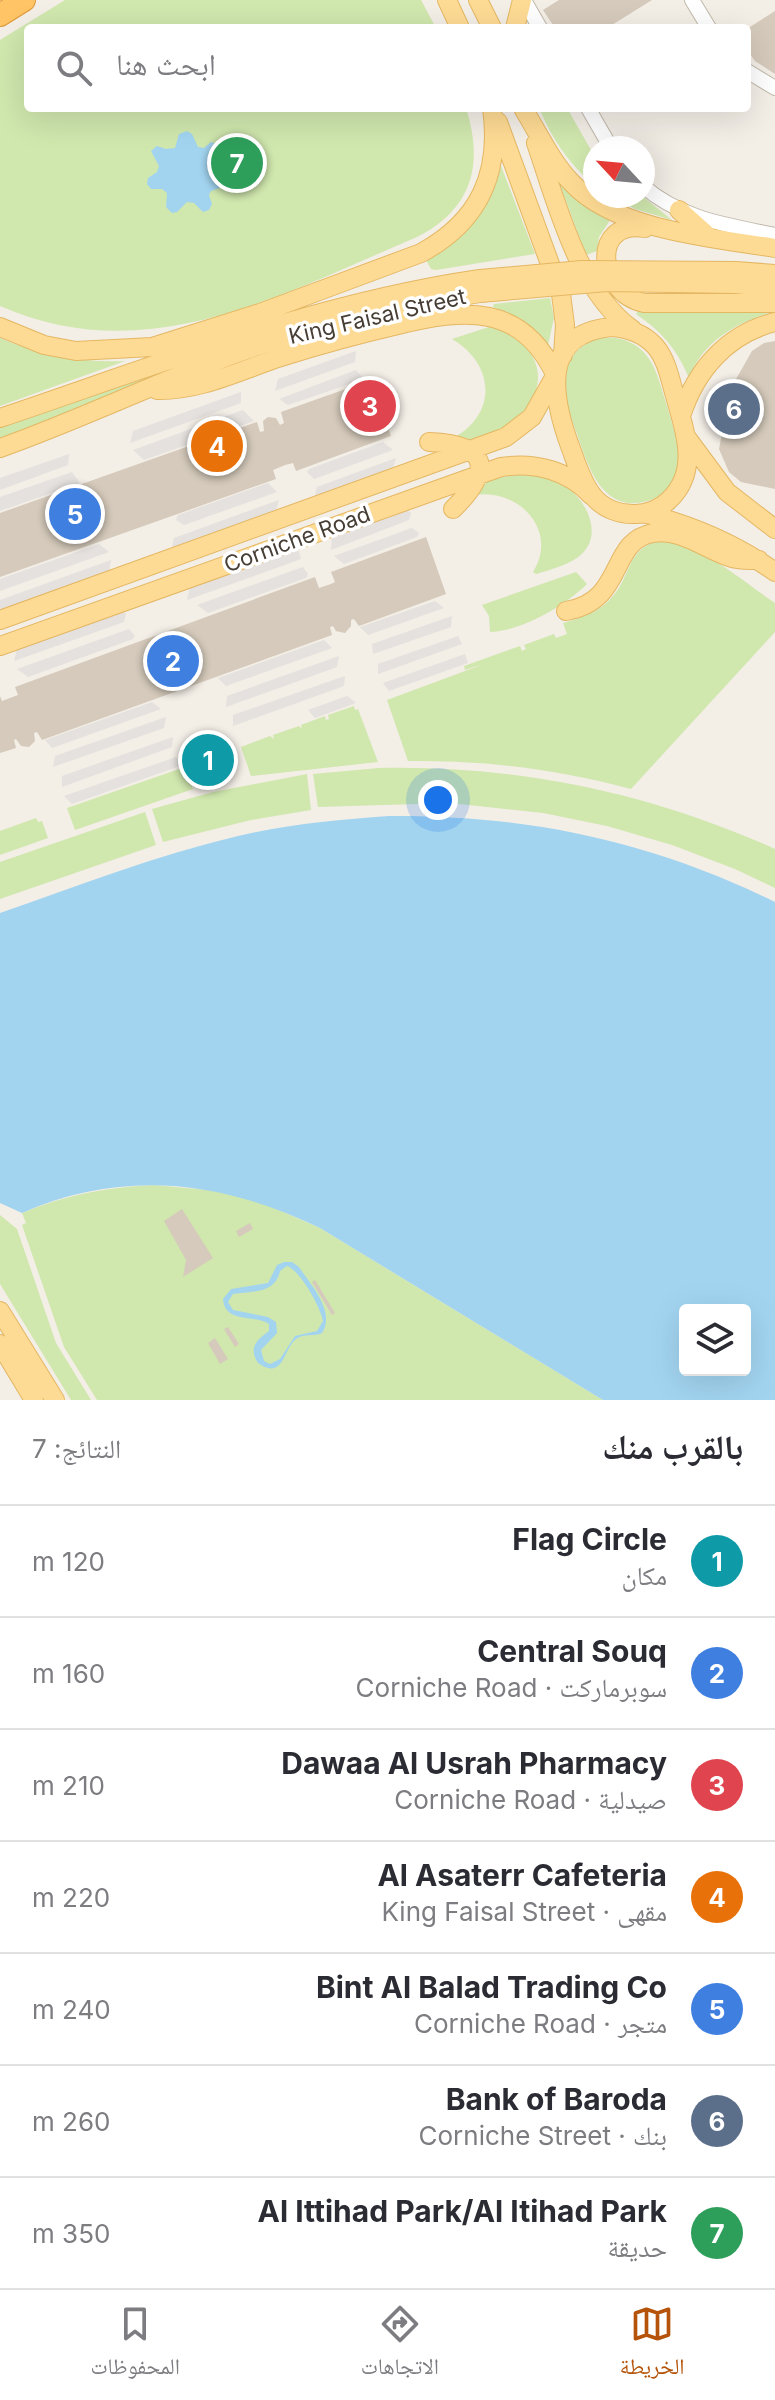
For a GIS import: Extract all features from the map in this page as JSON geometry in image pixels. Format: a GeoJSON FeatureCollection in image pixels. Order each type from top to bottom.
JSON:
{"type":"FeatureCollection","features":[{"type":"Feature","properties":{"kind":"highway"},"geometry":{"type":"LineString","coordinates":[[0,15],[24,0]]}},
{"type":"Feature","properties":{"kind":"main road"},"geometry":{"type":"LineString","coordinates":[[447,0],[458,24]]}},
{"type":"Feature","properties":{"kind":"main road"},"geometry":{"type":"LineString","coordinates":[[478,0],[490,24]]}},
{"type":"Feature","properties":{"kind":"main road"},"geometry":{"type":"LineString","coordinates":[[516,24],[523,0]]}},
{"type":"Feature","properties":{"kind":"main road"},"geometry":{"type":"LineString","coordinates":[[0,327],[52,347],[76,351],[109,351],[173,342],[421,253],[461,226],[475,207],[491,170],[495,132],[492,112]]}},
{"type":"Feature","properties":{"kind":"main road"},"geometry":{"type":"LineString","coordinates":[[493,112],[561,294],[565,325],[563,355]]}},
{"type":"Feature","properties":{"kind":"main road"},"geometry":{"type":"LineString","coordinates":[[525,112],[582,267],[606,304],[654,345],[664,360],[681,416],[689,455],[681,485],[664,504],[644,513]]}},
{"type":"Feature","properties":{"kind":"main road"},"geometry":{"type":"LineString","coordinates":[[526,112],[559,167],[583,194],[614,213],[687,233],[775,248]]}},
{"type":"Feature","properties":{"kind":"main road"},"geometry":{"type":"LineString","coordinates":[[679,210],[709,237]]}},
{"type":"Feature","properties":{"kind":"main road"},"geometry":{"type":"LineString","coordinates":[[687,233],[668,234],[636,227],[619,231],[607,246],[606,255],[613,283],[626,297],[644,303],[775,303]]}},
{"type":"Feature","properties":{"kind":"main road","name":"King Faisal Street"},"geometry":{"type":"LineString","coordinates":[[0,418],[180,357],[356,303],[417,289],[480,286],[621,269],[736,278],[775,288]]}},
{"type":"Feature","properties":{"kind":"main road","name":"King Faisal Street"},"geometry":{"type":"LineString","coordinates":[[736,278],[775,274]]}},
{"type":"Feature","properties":{"kind":"main road","name":"King Faisal Street"},"geometry":{"type":"LineString","coordinates":[[0,448],[232,355],[310,329],[480,286]]}},
{"type":"Feature","properties":{"kind":"main road"},"geometry":{"type":"LineString","coordinates":[[109,351],[123,356],[180,357],[206,341],[251,322],[260,313]]}},
{"type":"Feature","properties":{"kind":"main road"},"geometry":{"type":"LineString","coordinates":[[147,390],[187,388],[337,340],[438,315],[467,313],[495,318],[520,330],[541,349],[555,375],[567,438],[592,496],[614,511],[644,513],[704,532],[759,560],[775,572]]}},
{"type":"Feature","properties":{"kind":"main road"},"geometry":{"type":"LineString","coordinates":[[681,416],[695,382],[711,360],[731,342],[771,325]]}},
{"type":"Feature","properties":{"kind":"main road"},"geometry":{"type":"LineString","coordinates":[[555,375],[563,355],[575,340],[592,330],[621,327],[639,334]]}},
{"type":"Feature","properties":{"kind":"main road","name":"Corniche Road"},"geometry":{"type":"LineString","coordinates":[[0,620],[506,437],[526,423],[555,375]]}},
{"type":"Feature","properties":{"kind":"main road"},"geometry":{"type":"LineString","coordinates":[[686,435],[727,492],[775,529]]}},
{"type":"Feature","properties":{"kind":"main road"},"geometry":{"type":"LineString","coordinates":[[429,442],[452,444],[473,451],[480,463],[479,474],[453,509]]}},
{"type":"Feature","properties":{"kind":"main road","name":"Corniche Road"},"geometry":{"type":"LineString","coordinates":[[0,646],[479,474],[512,465],[534,466],[566,476],[592,496]]}},
{"type":"Feature","properties":{"kind":"main road"},"geometry":{"type":"LineString","coordinates":[[566,611],[583,607],[598,598],[610,585],[629,546],[649,534],[672,533],[728,557],[759,560]]}},
{"type":"Feature","properties":{"kind":"main road"},"geometry":{"type":"LineString","coordinates":[[0,1311],[55,1400]]}},
{"type":"Feature","properties":{"kind":"main road"},"geometry":{"type":"LineString","coordinates":[[0,1344],[34,1400]]}},
{"type":"Feature","properties":{"kind":"street"},"geometry":{"type":"LineString","coordinates":[[523,0],[538,24]]}},
{"type":"Feature","properties":{"kind":"street"},"geometry":{"type":"LineString","coordinates":[[692,0],[707,24]]}},
{"type":"Feature","properties":{"kind":"street"},"geometry":{"type":"LineString","coordinates":[[751,73],[775,88]]}},
{"type":"Feature","properties":{"kind":"street"},"geometry":{"type":"LineString","coordinates":[[590,112],[604,136]]}},
{"type":"Feature","properties":{"kind":"street"},"geometry":{"type":"LineString","coordinates":[[655,194],[679,210],[716,223],[775,235]]}},
{"type":"Feature","properties":{"kind":"green space"},"geometry":{"type":"Polygon","coordinates":[[[65,0],[421,0],[434,24],[26,24],[65,0]]]}},
{"type":"Feature","properties":{"kind":"green space"},"geometry":{"type":"Polygon","coordinates":[[[24,25],[24,112],[467,112],[474,148],[469,183],[450,213],[417,237],[264,301],[213,317],[161,328],[108,331],[55,324],[0,306],[0,40],[24,25]]]}},
{"type":"Feature","properties":{"kind":"green space"},"geometry":{"type":"Polygon","coordinates":[[[541,112],[569,112],[583,136],[583,175],[562,150],[541,112]]]}},
{"type":"Feature","properties":{"kind":"green space"},"geometry":{"type":"Polygon","coordinates":[[[501,166],[535,254],[431,269],[427,262],[429,257],[455,240],[483,208],[501,166]]]}},
{"type":"Feature","properties":{"kind":"green space"},"geometry":{"type":"Polygon","coordinates":[[[560,185],[583,203],[583,208],[590,208],[610,220],[599,237],[597,251],[586,255],[560,185]]]}},
{"type":"Feature","properties":{"kind":"green space"},"geometry":{"type":"Polygon","coordinates":[[[655,206],[672,220],[635,209],[655,206]]]}},
{"type":"Feature","properties":{"kind":"green space"},"geometry":{"type":"Polygon","coordinates":[[[550,298],[554,318],[548,345],[525,322],[493,307],[494,304],[550,298]]]}},
{"type":"Feature","properties":{"kind":"green space"},"geometry":{"type":"Polygon","coordinates":[[[638,311],[774,311],[735,327],[712,343],[689,378],[667,342],[636,314],[638,311]]]}},
{"type":"Feature","properties":{"kind":"green space"},"geometry":{"type":"Polygon","coordinates":[[[492,326],[505,331],[526,347],[537,368],[538,380],[529,406],[517,422],[498,433],[467,442],[455,437],[479,414],[485,387],[476,361],[452,339],[492,326]]]}},
{"type":"Feature","properties":{"kind":"green space"},"geometry":{"type":"Polygon","coordinates":[[[0,338],[61,357],[125,361],[0,406],[0,338]]]}},
{"type":"Feature","properties":{"kind":"green space"},"geometry":{"type":"Polygon","coordinates":[[[600,338],[627,341],[642,350],[652,363],[670,416],[677,445],[677,473],[672,485],[647,501],[619,501],[599,484],[586,460],[567,405],[563,383],[568,362],[582,347],[600,338]]]}},
{"type":"Feature","properties":{"kind":"green space"},"geometry":{"type":"Polygon","coordinates":[[[149,376],[150,380],[0,440],[0,424],[149,376]]]}},
{"type":"Feature","properties":{"kind":"green space"},"geometry":{"type":"Polygon","coordinates":[[[529,473],[556,480],[569,488],[584,507],[592,528],[586,549],[577,558],[536,574],[533,572],[540,557],[541,542],[538,528],[530,516],[520,505],[506,498],[475,495],[490,479],[529,473]]]}},
{"type":"Feature","properties":{"kind":"green space"},"geometry":{"type":"Polygon","coordinates":[[[654,542],[686,547],[702,554],[775,603],[775,632],[631,789],[520,767],[408,761],[387,700],[484,664],[465,670],[464,666],[520,646],[522,651],[526,649],[524,645],[554,634],[556,638],[567,634],[563,623],[608,602],[619,589],[634,558],[645,546],[654,542]]]}},
{"type":"Feature","properties":{"kind":"green space"},"geometry":{"type":"Polygon","coordinates":[[[576,572],[587,584],[567,601],[529,622],[490,632],[489,616],[482,605],[576,572]]]}},
{"type":"Feature","properties":{"kind":"green space"},"geometry":{"type":"Polygon","coordinates":[[[354,706],[355,710],[358,709],[378,762],[251,776],[241,747],[270,736],[274,739],[273,735],[299,726],[302,729],[301,725],[325,716],[326,720],[329,719],[328,715],[354,706]]]}},
{"type":"Feature","properties":{"kind":"green space"},"geometry":{"type":"Polygon","coordinates":[[[182,768],[184,772],[187,771],[193,789],[75,830],[67,808],[182,768]]]}},
{"type":"Feature","properties":{"kind":"green space"},"geometry":{"type":"Polygon","coordinates":[[[379,768],[481,771],[532,777],[582,786],[679,812],[775,849],[775,888],[672,845],[607,826],[543,813],[450,803],[318,807],[313,774],[379,768]]]}},
{"type":"Feature","properties":{"kind":"green space"},"geometry":{"type":"Polygon","coordinates":[[[307,774],[311,810],[251,820],[163,842],[152,809],[213,792],[307,774]]]}},
{"type":"Feature","properties":{"kind":"green space"},"geometry":{"type":"Polygon","coordinates":[[[145,812],[156,845],[0,899],[0,862],[145,812]]]}},
{"type":"Feature","properties":{"kind":"green space"},"geometry":{"type":"Polygon","coordinates":[[[36,818],[38,822],[42,821],[48,838],[0,855],[0,831],[36,818]]]}},
{"type":"Feature","properties":{"kind":"green space"},"geometry":{"type":"Polygon","coordinates":[[[154,1185],[219,1191],[256,1200],[320,1228],[603,1400],[97,1400],[64,1347],[22,1225],[26,1223],[22,1213],[87,1193],[154,1185]]]}},
{"type":"Feature","properties":{"kind":"green space"},"geometry":{"type":"Polygon","coordinates":[[[0,1215],[17,1229],[56,1343],[91,1400],[71,1400],[0,1284],[0,1215]]]}},
{"type":"Feature","properties":{"kind":"shaded area"},"geometry":{"type":"Polygon","coordinates":[[[356,351],[355,362],[275,391],[278,379],[356,351]]]}},
{"type":"Feature","properties":{"kind":"shaded area"},"geometry":{"type":"Polygon","coordinates":[[[356,370],[364,379],[288,405],[279,399],[356,370]]]}},
{"type":"Feature","properties":{"kind":"shaded area"},"geometry":{"type":"Polygon","coordinates":[[[241,392],[241,403],[130,443],[133,431],[241,392]]]}},
{"type":"Feature","properties":{"kind":"shaded area"},"geometry":{"type":"Polygon","coordinates":[[[243,410],[254,421],[144,460],[133,450],[243,410]]]}},
{"type":"Feature","properties":{"kind":"shaded area"},"geometry":{"type":"Polygon","coordinates":[[[383,442],[393,450],[314,479],[307,472],[309,469],[383,442]]]}},
{"type":"Feature","properties":{"kind":"shaded area"},"geometry":{"type":"Polygon","coordinates":[[[69,454],[68,465],[0,490],[0,478],[69,454]]]}},
{"type":"Feature","properties":{"kind":"shaded area"},"geometry":{"type":"Polygon","coordinates":[[[396,458],[392,471],[319,497],[315,495],[317,487],[396,458]]]}},
{"type":"Feature","properties":{"kind":"shaded area"},"geometry":{"type":"Polygon","coordinates":[[[72,472],[80,483],[0,511],[0,497],[72,472]]]}},
{"type":"Feature","properties":{"kind":"shaded area"},"geometry":{"type":"Polygon","coordinates":[[[268,483],[277,492],[184,525],[176,520],[178,515],[268,483]]]}},
{"type":"Feature","properties":{"kind":"shaded area"},"geometry":{"type":"Polygon","coordinates":[[[279,500],[276,512],[177,548],[172,546],[174,538],[279,500]]]}},
{"type":"Feature","properties":{"kind":"shaded area"},"geometry":{"type":"Polygon","coordinates":[[[406,509],[411,513],[409,520],[331,550],[332,536],[406,509]]]}},
{"type":"Feature","properties":{"kind":"shaded area"},"geometry":{"type":"Polygon","coordinates":[[[412,528],[419,533],[417,537],[344,564],[334,556],[412,528]]]}},
{"type":"Feature","properties":{"kind":"shaded area"},"geometry":{"type":"Polygon","coordinates":[[[99,544],[109,552],[0,591],[0,579],[99,544]]]}},
{"type":"Feature","properties":{"kind":"shaded area"},"geometry":{"type":"Polygon","coordinates":[[[295,549],[299,551],[301,559],[187,600],[190,587],[295,549]]]}},
{"type":"Feature","properties":{"kind":"shaded area"},"geometry":{"type":"Polygon","coordinates":[[[111,560],[109,572],[2,610],[0,608],[0,600],[111,560]]]}},
{"type":"Feature","properties":{"kind":"shaded area"},"geometry":{"type":"Polygon","coordinates":[[[303,567],[308,574],[306,578],[208,613],[197,605],[303,567]]]}},
{"type":"Feature","properties":{"kind":"shaded area"},"geometry":{"type":"Polygon","coordinates":[[[435,601],[444,608],[368,635],[360,627],[435,601]]]}},
{"type":"Feature","properties":{"kind":"shaded area"},"geometry":{"type":"Polygon","coordinates":[[[122,611],[126,614],[124,622],[14,661],[17,649],[122,611]]]}},
{"type":"Feature","properties":{"kind":"shaded area"},"geometry":{"type":"Polygon","coordinates":[[[452,616],[451,627],[373,654],[372,644],[452,616]]]}},
{"type":"Feature","properties":{"kind":"shaded area"},"geometry":{"type":"Polygon","coordinates":[[[129,629],[135,636],[133,639],[28,677],[17,669],[129,629]]]}},
{"type":"Feature","properties":{"kind":"shaded area"},"geometry":{"type":"Polygon","coordinates":[[[458,636],[462,644],[378,674],[378,664],[458,636]]]}},
{"type":"Feature","properties":{"kind":"shaded area"},"geometry":{"type":"Polygon","coordinates":[[[324,640],[332,648],[226,686],[218,678],[324,640]]]}},
{"type":"Feature","properties":{"kind":"shaded area"},"geometry":{"type":"Polygon","coordinates":[[[465,654],[468,663],[389,691],[383,683],[465,654]]]}},
{"type":"Feature","properties":{"kind":"shaded area"},"geometry":{"type":"Polygon","coordinates":[[[339,656],[337,667],[226,707],[227,696],[339,656]]]}},
{"type":"Feature","properties":{"kind":"shaded area"},"geometry":{"type":"Polygon","coordinates":[[[345,676],[344,686],[233,726],[233,715],[345,676]]]}},
{"type":"Feature","properties":{"kind":"shaded area"},"geometry":{"type":"Polygon","coordinates":[[[347,696],[356,703],[315,718],[308,710],[347,696]]]}},
{"type":"Feature","properties":{"kind":"shaded area"},"geometry":{"type":"Polygon","coordinates":[[[152,702],[161,709],[52,748],[45,740],[152,702]]]}},
{"type":"Feature","properties":{"kind":"shaded area"},"geometry":{"type":"Polygon","coordinates":[[[166,717],[164,728],[53,767],[55,756],[166,717]]]}},
{"type":"Feature","properties":{"kind":"shaded area"},"geometry":{"type":"Polygon","coordinates":[[[173,737],[172,747],[62,787],[62,776],[173,737]]]}},
{"type":"Feature","properties":{"kind":"shaded area"},"geometry":{"type":"Polygon","coordinates":[[[176,757],[183,765],[72,804],[64,796],[176,757]]]}},
{"type":"Feature","properties":{"kind":"water"},"geometry":{"type":"Polygon","coordinates":[[[187,131],[192,134],[198,147],[204,148],[211,142],[218,144],[221,151],[214,166],[227,173],[230,179],[226,186],[211,191],[209,210],[203,212],[194,203],[187,202],[172,213],[166,207],[167,193],[162,189],[151,189],[147,184],[148,178],[157,172],[159,166],[151,151],[157,146],[175,148],[179,134],[187,131]]]}},
{"type":"Feature","properties":{"kind":"water"},"geometry":{"type":"Polygon","coordinates":[[[389,816],[490,820],[539,827],[635,848],[682,863],[775,902],[775,1400],[603,1400],[320,1228],[247,1200],[173,1186],[136,1186],[98,1190],[60,1199],[22,1213],[0,1203],[0,913],[178,852],[238,836],[313,823],[389,816]]]}},
{"type":"Feature","properties":{"kind":"water"},"geometry":{"type":"Polygon","coordinates":[[[292,1262],[299,1267],[320,1299],[326,1325],[322,1333],[296,1339],[278,1366],[267,1368],[258,1363],[254,1348],[269,1331],[269,1324],[234,1315],[225,1307],[223,1299],[231,1289],[268,1283],[277,1265],[292,1262]],[[287,1266],[280,1271],[268,1288],[233,1294],[228,1302],[233,1310],[268,1317],[276,1322],[277,1333],[261,1350],[264,1361],[270,1364],[280,1359],[295,1336],[317,1331],[323,1321],[309,1290],[287,1266]]]}},
{"type":"Feature","properties":{"kind":"building"},"geometry":{"type":"Polygon","coordinates":[[[559,0],[652,0],[613,24],[552,24],[543,10],[559,0]]]}},
{"type":"Feature","properties":{"kind":"building"},"geometry":{"type":"Polygon","coordinates":[[[775,11],[775,74],[751,56],[751,26],[775,11]]]}},
{"type":"Feature","properties":{"kind":"building"},"geometry":{"type":"Polygon","coordinates":[[[775,341],[775,489],[741,482],[729,472],[719,449],[722,433],[731,420],[727,412],[731,388],[752,351],[764,343],[775,341]]]}},
{"type":"Feature","properties":{"kind":"building"},"geometry":{"type":"Polygon","coordinates":[[[371,380],[391,436],[296,471],[293,463],[285,465],[273,470],[276,479],[0,577],[0,513],[257,422],[260,432],[264,431],[263,421],[268,417],[276,418],[280,425],[284,423],[281,412],[371,380]]]}},
{"type":"Feature","properties":{"kind":"building"},"geometry":{"type":"Polygon","coordinates":[[[426,537],[446,594],[359,626],[354,619],[351,620],[351,626],[345,633],[330,627],[332,635],[42,740],[37,732],[34,733],[35,741],[29,747],[21,746],[16,739],[16,748],[0,753],[0,696],[2,701],[18,695],[15,687],[315,577],[319,588],[331,584],[335,582],[331,572],[426,537]]]}},
{"type":"Feature","properties":{"kind":"building"},"geometry":{"type":"Polygon","coordinates":[[[182,1209],[213,1258],[183,1277],[186,1260],[164,1221],[182,1209]]]}},
{"type":"Feature","properties":{"kind":"building"},"geometry":{"type":"Polygon","coordinates":[[[250,1223],[253,1229],[239,1237],[236,1231],[250,1223]]]}},
{"type":"Feature","properties":{"kind":"building"},"geometry":{"type":"Polygon","coordinates":[[[315,1280],[335,1313],[332,1315],[312,1282],[315,1280]]]}},
{"type":"Feature","properties":{"kind":"building"},"geometry":{"type":"Polygon","coordinates":[[[228,1327],[239,1344],[235,1347],[224,1329],[228,1327]]]}},
{"type":"Feature","properties":{"kind":"building"},"geometry":{"type":"Polygon","coordinates":[[[215,1338],[228,1359],[220,1364],[208,1343],[215,1338]]]}},
{"type":"Feature","properties":{"kind":"place","name":"Al Ittihad Park/Al Itihad Park"},"geometry":{"type":"Point","coordinates":[237,163]}},
{"type":"Feature","properties":{"kind":"place","name":"Dawaa Al Usrah Pharmacy"},"geometry":{"type":"Point","coordinates":[370,406]}},
{"type":"Feature","properties":{"kind":"place","name":"Bank of Baroda"},"geometry":{"type":"Point","coordinates":[734,409]}},
{"type":"Feature","properties":{"kind":"place","name":"Al Asaterr Cafeteria"},"geometry":{"type":"Point","coordinates":[217,446]}},
{"type":"Feature","properties":{"kind":"place","name":"Bint Al Balad Trading Co"},"geometry":{"type":"Point","coordinates":[75,514]}},
{"type":"Feature","properties":{"kind":"place","name":"Central Souq"},"geometry":{"type":"Point","coordinates":[173,661]}},
{"type":"Feature","properties":{"kind":"place","name":"Flag Circle"},"geometry":{"type":"Point","coordinates":[208,760]}}]}
